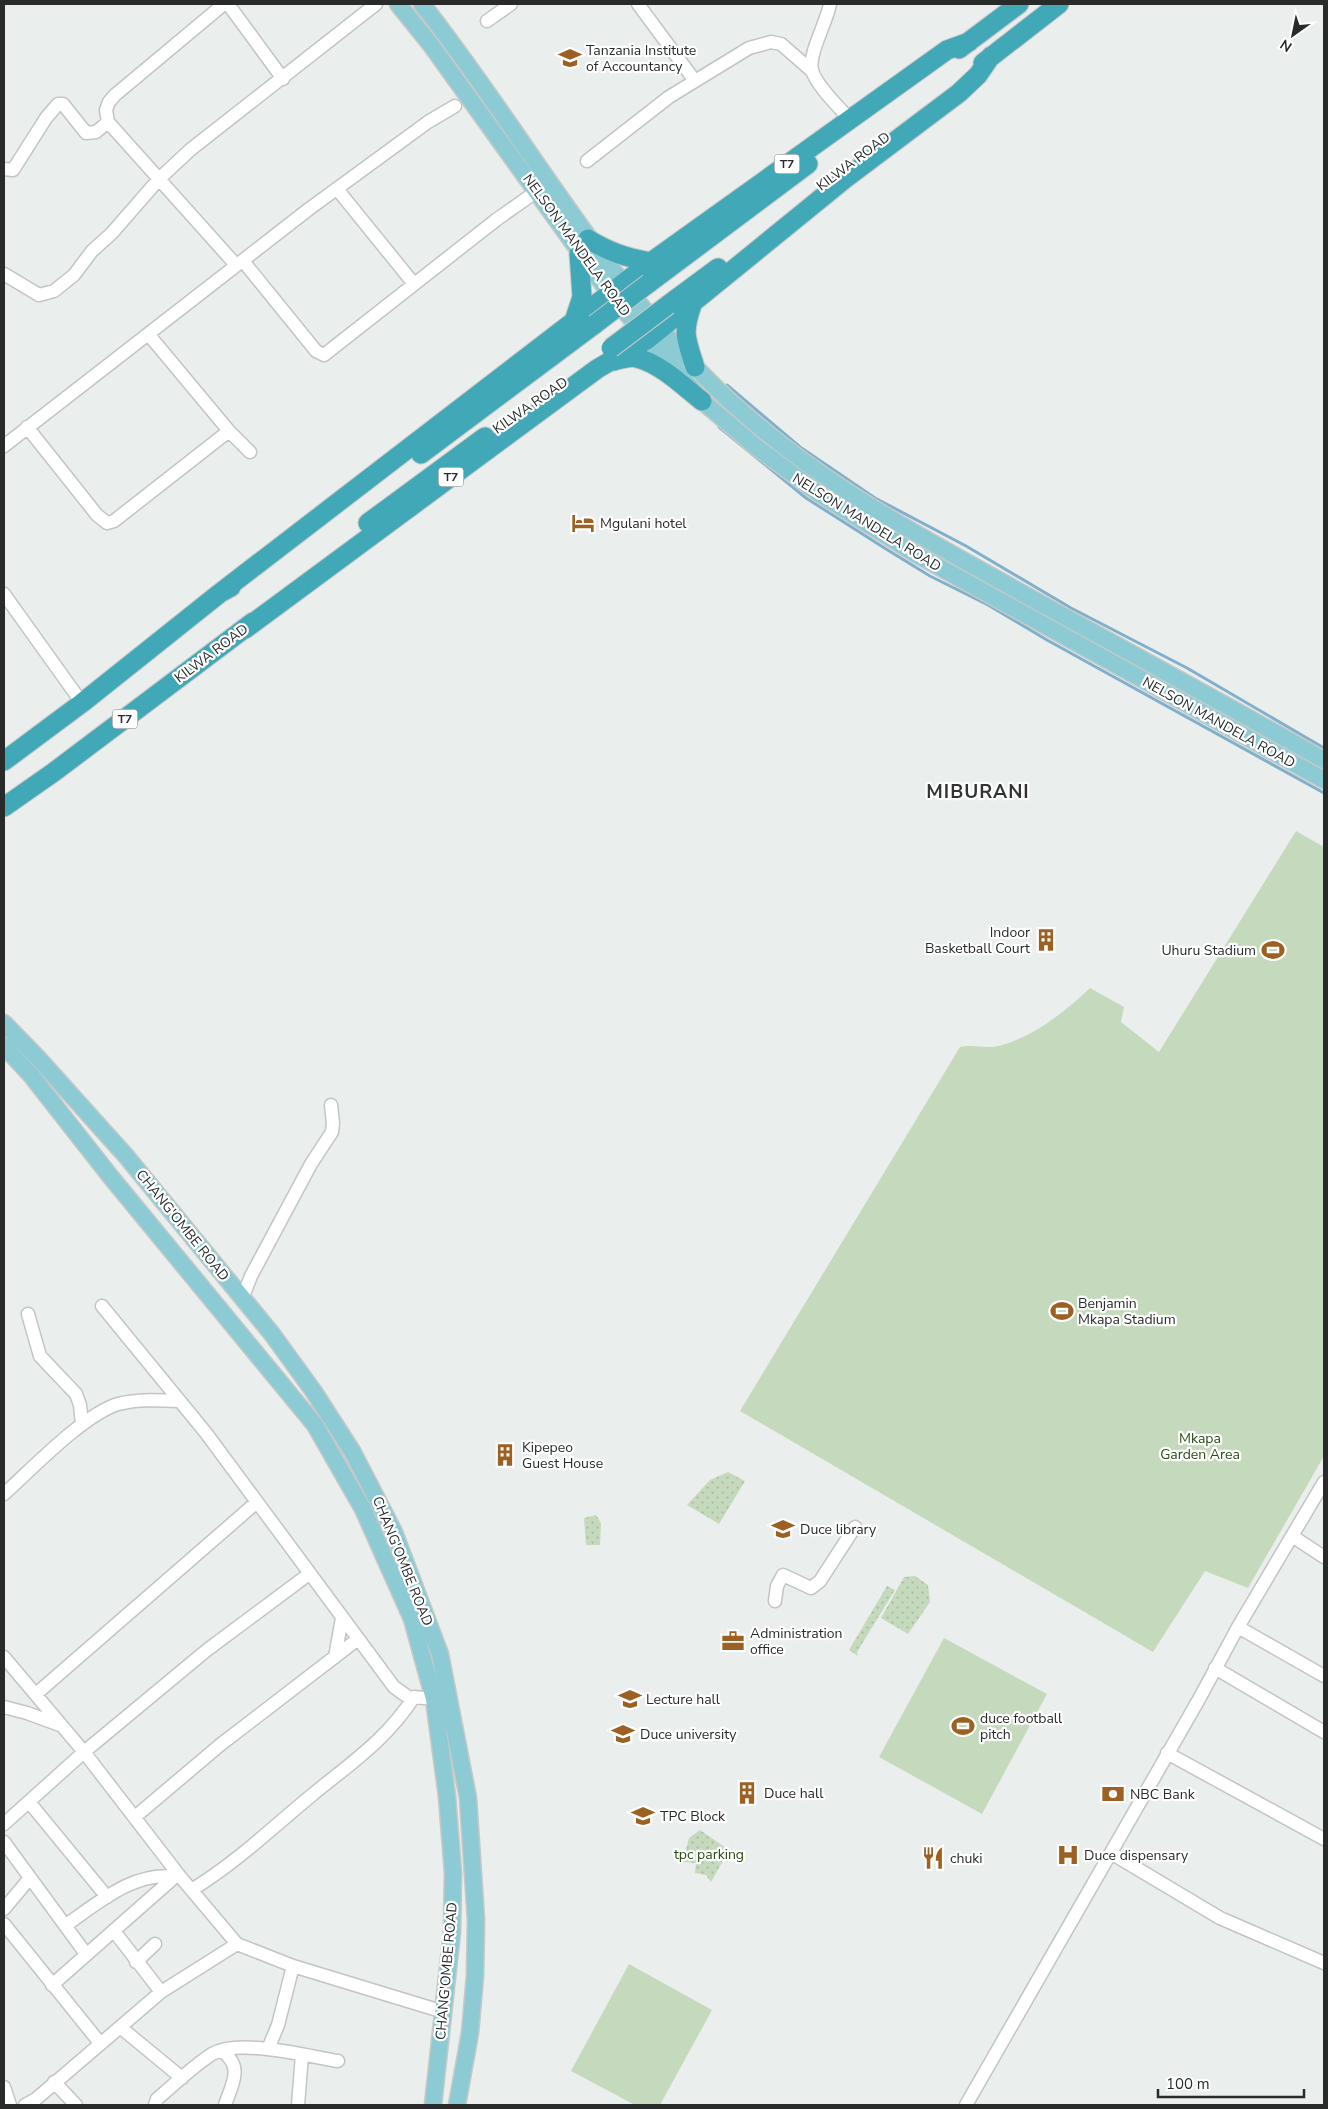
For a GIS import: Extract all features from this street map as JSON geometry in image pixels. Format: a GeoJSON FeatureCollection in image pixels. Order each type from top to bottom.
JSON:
{"type":"FeatureCollection","features":[{"type":"Feature","properties":{"kind":"highway","name":"KILWA ROAD"},"geometry":{"type":"LineString","coordinates":[[5,758],[82,703],[220,593],[266,570],[1019,4]]}},
{"type":"Feature","properties":{"kind":"highway","name":"KILWA ROAD"},"geometry":{"type":"LineString","coordinates":[[4,807],[245,630],[294,578],[448,462],[607,356],[668,305],[1058,4]]}},
{"type":"Feature","properties":{"kind":"highway","name":"T7"},"geometry":{"type":"LineString","coordinates":[[220,593],[651,262],[947,50],[969,42]]}},
{"type":"Feature","properties":{"kind":"highway","name":"T7"},"geometry":{"type":"LineString","coordinates":[[607,356],[654,334],[692,305],[846,178],[959,93],[978,75],[991,56]]}},
{"type":"Feature","properties":{"kind":"highway"},"geometry":{"type":"LineString","coordinates":[[574,321],[582,297],[584,246],[651,262]]}},
{"type":"Feature","properties":{"kind":"highway"},"geometry":{"type":"LineString","coordinates":[[692,305],[685,325],[685,338],[695,367]]}},
{"type":"Feature","properties":{"kind":"highway"},"geometry":{"type":"LineString","coordinates":[[607,356],[636,358],[664,372],[702,401]]}},
{"type":"Feature","properties":{"kind":"main road","name":"NELSON MANDELA ROAD"},"geometry":{"type":"LineString","coordinates":[[398,4],[537,192],[584,246]]}},
{"type":"Feature","properties":{"kind":"main road","name":"NELSON MANDELA ROAD"},"geometry":{"type":"LineString","coordinates":[[422,4],[454,45],[584,246],[616,289],[654,334],[702,401],[791,475],[855,517],[985,594],[1324,780]]}},
{"type":"Feature","properties":{"kind":"main road","name":"NELSON MANDELA ROAD"},"geometry":{"type":"LineString","coordinates":[[654,334],[695,367],[765,433],[858,500],[923,538],[1324,760]]}},
{"type":"Feature","properties":{"kind":"main road","name":"CHANG'OMBE ROAD"},"geometry":{"type":"LineString","coordinates":[[4,1023],[126,1156],[272,1334],[314,1392],[363,1468],[394,1532],[440,1654],[468,1798],[476,1920],[475,1976],[470,2033],[457,2105]]}},
{"type":"Feature","properties":{"kind":"main road","name":"CHANG'OMBE ROAD"},"geometry":{"type":"LineString","coordinates":[[4,1046],[30,1074],[110,1176],[301,1406],[320,1432],[363,1509],[412,1619],[434,1699],[447,1796],[452,1873],[452,1932],[433,2105]]}},
{"type":"Feature","properties":{"kind":"street"},"geometry":{"type":"LineString","coordinates":[[283,79],[226,4],[115,95],[109,102],[106,110],[108,122],[239,263],[316,351],[324,355],[414,284],[537,192]]}},
{"type":"Feature","properties":{"kind":"street"},"geometry":{"type":"LineString","coordinates":[[4,274],[39,295],[54,291],[74,275],[92,251],[112,233],[159,179],[223,122],[283,79],[376,4]]}},
{"type":"Feature","properties":{"kind":"street"},"geometry":{"type":"LineString","coordinates":[[487,21],[511,4]]}},
{"type":"Feature","properties":{"kind":"street"},"geometry":{"type":"LineString","coordinates":[[638,4],[696,81]]}},
{"type":"Feature","properties":{"kind":"street"},"geometry":{"type":"LineString","coordinates":[[812,70],[814,54],[830,4]]}},
{"type":"Feature","properties":{"kind":"street"},"geometry":{"type":"LineString","coordinates":[[587,161],[669,97],[749,48],[770,42],[781,44],[812,70],[831,100],[850,120]]}},
{"type":"Feature","properties":{"kind":"street"},"geometry":{"type":"LineString","coordinates":[[4,169],[13,170],[46,118],[58,104],[63,104],[86,133],[96,132],[108,122]]}},
{"type":"Feature","properties":{"kind":"street"},"geometry":{"type":"LineString","coordinates":[[4,446],[337,189],[428,122],[455,106]]}},
{"type":"Feature","properties":{"kind":"street"},"geometry":{"type":"LineString","coordinates":[[337,189],[414,284]]}},
{"type":"Feature","properties":{"kind":"street"},"geometry":{"type":"LineString","coordinates":[[150,334],[229,431],[250,452]]}},
{"type":"Feature","properties":{"kind":"street"},"geometry":{"type":"LineString","coordinates":[[28,427],[98,515],[107,523],[114,521],[229,431]]}},
{"type":"Feature","properties":{"kind":"street"},"geometry":{"type":"LineString","coordinates":[[4,594],[82,703]]}},
{"type":"Feature","properties":{"kind":"street"},"geometry":{"type":"LineString","coordinates":[[242,1298],[251,1276],[311,1164],[332,1132],[331,1105]]}},
{"type":"Feature","properties":{"kind":"street"},"geometry":{"type":"LineString","coordinates":[[102,1306],[257,1502],[308,1574],[394,1687],[405,1697],[411,1699],[414,1697],[434,1699]]}},
{"type":"Feature","properties":{"kind":"street"},"geometry":{"type":"LineString","coordinates":[[28,1314],[40,1356],[69,1384],[76,1394],[80,1405],[82,1424]]}},
{"type":"Feature","properties":{"kind":"street"},"geometry":{"type":"LineString","coordinates":[[4,1494],[82,1424],[96,1414],[118,1404],[146,1400],[179,1401]]}},
{"type":"Feature","properties":{"kind":"street"},"geometry":{"type":"LineString","coordinates":[[966,2105],[1238,1627],[1324,1482]]}},
{"type":"Feature","properties":{"kind":"street"},"geometry":{"type":"LineString","coordinates":[[36,1694],[257,1502]]}},
{"type":"Feature","properties":{"kind":"street"},"geometry":{"type":"LineString","coordinates":[[775,1600],[777,1586],[783,1575],[811,1588],[820,1581],[855,1527]]}},
{"type":"Feature","properties":{"kind":"street"},"geometry":{"type":"LineString","coordinates":[[1292,1536],[1324,1557]]}},
{"type":"Feature","properties":{"kind":"street"},"geometry":{"type":"LineString","coordinates":[[4,1824],[84,1752],[207,1650],[308,1574]]}},
{"type":"Feature","properties":{"kind":"street"},"geometry":{"type":"LineString","coordinates":[[334,1658],[342,1618]]}},
{"type":"Feature","properties":{"kind":"street"},"geometry":{"type":"LineString","coordinates":[[1238,1627],[1324,1676]]}},
{"type":"Feature","properties":{"kind":"street"},"geometry":{"type":"LineString","coordinates":[[136,1816],[220,1745],[358,1639]]}},
{"type":"Feature","properties":{"kind":"street"},"geometry":{"type":"LineString","coordinates":[[4,1657],[136,1816],[177,1875],[193,1889],[237,1944],[293,1966],[444,2012]]}},
{"type":"Feature","properties":{"kind":"street"},"geometry":{"type":"LineString","coordinates":[[1215,1668],[1324,1732]]}},
{"type":"Feature","properties":{"kind":"street"},"geometry":{"type":"LineString","coordinates":[[193,1889],[233,1863],[312,1795],[374,1746],[414,1697]]}},
{"type":"Feature","properties":{"kind":"street"},"geometry":{"type":"LineString","coordinates":[[4,1707],[62,1726]]}},
{"type":"Feature","properties":{"kind":"street"},"geometry":{"type":"LineString","coordinates":[[1167,1753],[1324,1839]]}},
{"type":"Feature","properties":{"kind":"street"},"geometry":{"type":"LineString","coordinates":[[29,1802],[106,1897]]}},
{"type":"Feature","properties":{"kind":"street"},"geometry":{"type":"LineString","coordinates":[[4,1842],[86,1954]]}},
{"type":"Feature","properties":{"kind":"street"},"geometry":{"type":"LineString","coordinates":[[1111,1853],[1220,1918],[1324,1963]]}},
{"type":"Feature","properties":{"kind":"street"},"geometry":{"type":"LineString","coordinates":[[66,1925],[106,1897],[144,1879],[177,1875]]}},
{"type":"Feature","properties":{"kind":"street"},"geometry":{"type":"LineString","coordinates":[[52,1985],[177,1875]]}},
{"type":"Feature","properties":{"kind":"street"},"geometry":{"type":"LineString","coordinates":[[4,1909],[30,1878]]}},
{"type":"Feature","properties":{"kind":"street"},"geometry":{"type":"LineString","coordinates":[[4,1924],[100,2043]]}},
{"type":"Feature","properties":{"kind":"street"},"geometry":{"type":"LineString","coordinates":[[114,1931],[161,1992]]}},
{"type":"Feature","properties":{"kind":"street"},"geometry":{"type":"LineString","coordinates":[[136,1962],[155,1944]]}},
{"type":"Feature","properties":{"kind":"street"},"geometry":{"type":"LineString","coordinates":[[24,2105],[161,1992],[237,1944]]}},
{"type":"Feature","properties":{"kind":"street"},"geometry":{"type":"LineString","coordinates":[[268,2049],[278,2025],[293,1966]]}},
{"type":"Feature","properties":{"kind":"street"},"geometry":{"type":"LineString","coordinates":[[120,2027],[182,2078]]}},
{"type":"Feature","properties":{"kind":"street"},"geometry":{"type":"LineString","coordinates":[[155,2105],[157,2099],[182,2078],[212,2054],[222,2051],[268,2049],[338,2061]]}},
{"type":"Feature","properties":{"kind":"street"},"geometry":{"type":"LineString","coordinates":[[222,2051],[231,2057],[235,2072],[225,2105]]}},
{"type":"Feature","properties":{"kind":"street"},"geometry":{"type":"LineString","coordinates":[[298,2105],[302,2056]]}},
{"type":"Feature","properties":{"kind":"street"},"geometry":{"type":"LineString","coordinates":[[54,2082],[76,2105]]}},
{"type":"Feature","properties":{"kind":"street"},"geometry":{"type":"LineString","coordinates":[[4,2087],[10,2105]]}},
{"type":"Feature","properties":{"kind":"green space","name":"Benjamin Mkapa Stadium"},"geometry":{"type":"Polygon","coordinates":[[[1296,831],[1324,847],[1324,1456],[1248,1588],[1205,1571],[1153,1652],[740,1411],[960,1047],[999,1046],[1024,1037],[1059,1015],[1090,988],[1124,1007],[1121,1022],[1159,1052],[1296,831]]]}},
{"type":"Feature","properties":{"kind":"green space"},"geometry":{"type":"Polygon","coordinates":[[[728,1472],[745,1481],[719,1524],[687,1505],[710,1480],[728,1472]]]}},
{"type":"Feature","properties":{"kind":"green space"},"geometry":{"type":"Polygon","coordinates":[[[596,1515],[601,1523],[600,1545],[586,1545],[584,1518],[596,1515]]]}},
{"type":"Feature","properties":{"kind":"green space"},"geometry":{"type":"Polygon","coordinates":[[[915,1576],[928,1585],[930,1602],[908,1634],[881,1618],[904,1577],[915,1576]]]}},
{"type":"Feature","properties":{"kind":"green space"},"geometry":{"type":"Polygon","coordinates":[[[887,1586],[895,1590],[857,1652],[858,1656],[849,1650],[887,1586]]]}},
{"type":"Feature","properties":{"kind":"green space","name":"duce football pitch"},"geometry":{"type":"Polygon","coordinates":[[[944,1638],[1047,1694],[982,1814],[879,1757],[944,1638]]]}},
{"type":"Feature","properties":{"kind":"green space","name":"tpc parking"},"geometry":{"type":"Polygon","coordinates":[[[700,1830],[729,1850],[711,1882],[706,1875],[695,1873],[696,1863],[683,1862],[689,1838],[700,1830]]]}},
{"type":"Feature","properties":{"kind":"green space"},"geometry":{"type":"Polygon","coordinates":[[[629,1964],[712,2010],[660,2105],[635,2105],[571,2071],[629,1964]]]}},
{"type":"Feature","properties":{"kind":"waterway"},"geometry":{"type":"LineString","coordinates":[[727,385],[800,447],[875,498],[966,546],[1071,608],[1187,668],[1324,748]]}},
{"type":"Feature","properties":{"kind":"waterway"},"geometry":{"type":"LineString","coordinates":[[719,427],[806,498],[930,576],[988,605],[1047,640],[1324,793]]}},
{"type":"Feature","properties":{"kind":"place","name":"Tanzania Institute of Accountancy"},"geometry":{"type":"Point","coordinates":[570,58]}},
{"type":"Feature","properties":{"kind":"place","name":"Mgulani hotel"},"geometry":{"type":"Point","coordinates":[583,523]}},
{"type":"Feature","properties":{"kind":"place","name":"Indoor Basketball Court"},"geometry":{"type":"Point","coordinates":[1046,940]}},
{"type":"Feature","properties":{"kind":"place","name":"Uhuru Stadium"},"geometry":{"type":"Point","coordinates":[1273,950]}},
{"type":"Feature","properties":{"kind":"place","name":"Benjamin Mkapa Stadium"},"geometry":{"type":"Point","coordinates":[1062,1311]}},
{"type":"Feature","properties":{"kind":"place","name":"Kipepeo Guest House"},"geometry":{"type":"Point","coordinates":[505,1455]}},
{"type":"Feature","properties":{"kind":"place","name":"Duce library"},"geometry":{"type":"Point","coordinates":[783,1529]}},
{"type":"Feature","properties":{"kind":"place","name":"Administration office"},"geometry":{"type":"Point","coordinates":[733,1641]}},
{"type":"Feature","properties":{"kind":"place","name":"Lecture hall"},"geometry":{"type":"Point","coordinates":[630,1699]}},
{"type":"Feature","properties":{"kind":"place","name":"duce football pitch"},"geometry":{"type":"Point","coordinates":[963,1726]}},
{"type":"Feature","properties":{"kind":"place","name":"Duce university"},"geometry":{"type":"Point","coordinates":[623,1734]}},
{"type":"Feature","properties":{"kind":"place","name":"Duce hall"},"geometry":{"type":"Point","coordinates":[747,1793]}},
{"type":"Feature","properties":{"kind":"place","name":"NBC Bank"},"geometry":{"type":"Point","coordinates":[1113,1794]}},
{"type":"Feature","properties":{"kind":"place","name":"TPC Block"},"geometry":{"type":"Point","coordinates":[643,1816]}},
{"type":"Feature","properties":{"kind":"place","name":"Duce dispensary"},"geometry":{"type":"Point","coordinates":[1068,1855]}},
{"type":"Feature","properties":{"kind":"place","name":"chuki"},"geometry":{"type":"Point","coordinates":[933,1858]}},
{"type":"Feature","properties":{"kind":"district","name":"MIBURANI"},"geometry":{"type":"Point","coordinates":[978,791]}},
{"type":"Feature","properties":{"kind":"park label","name":"Mkapa Garden Area"},"geometry":{"type":"Point","coordinates":[1200,1446]}}]}
